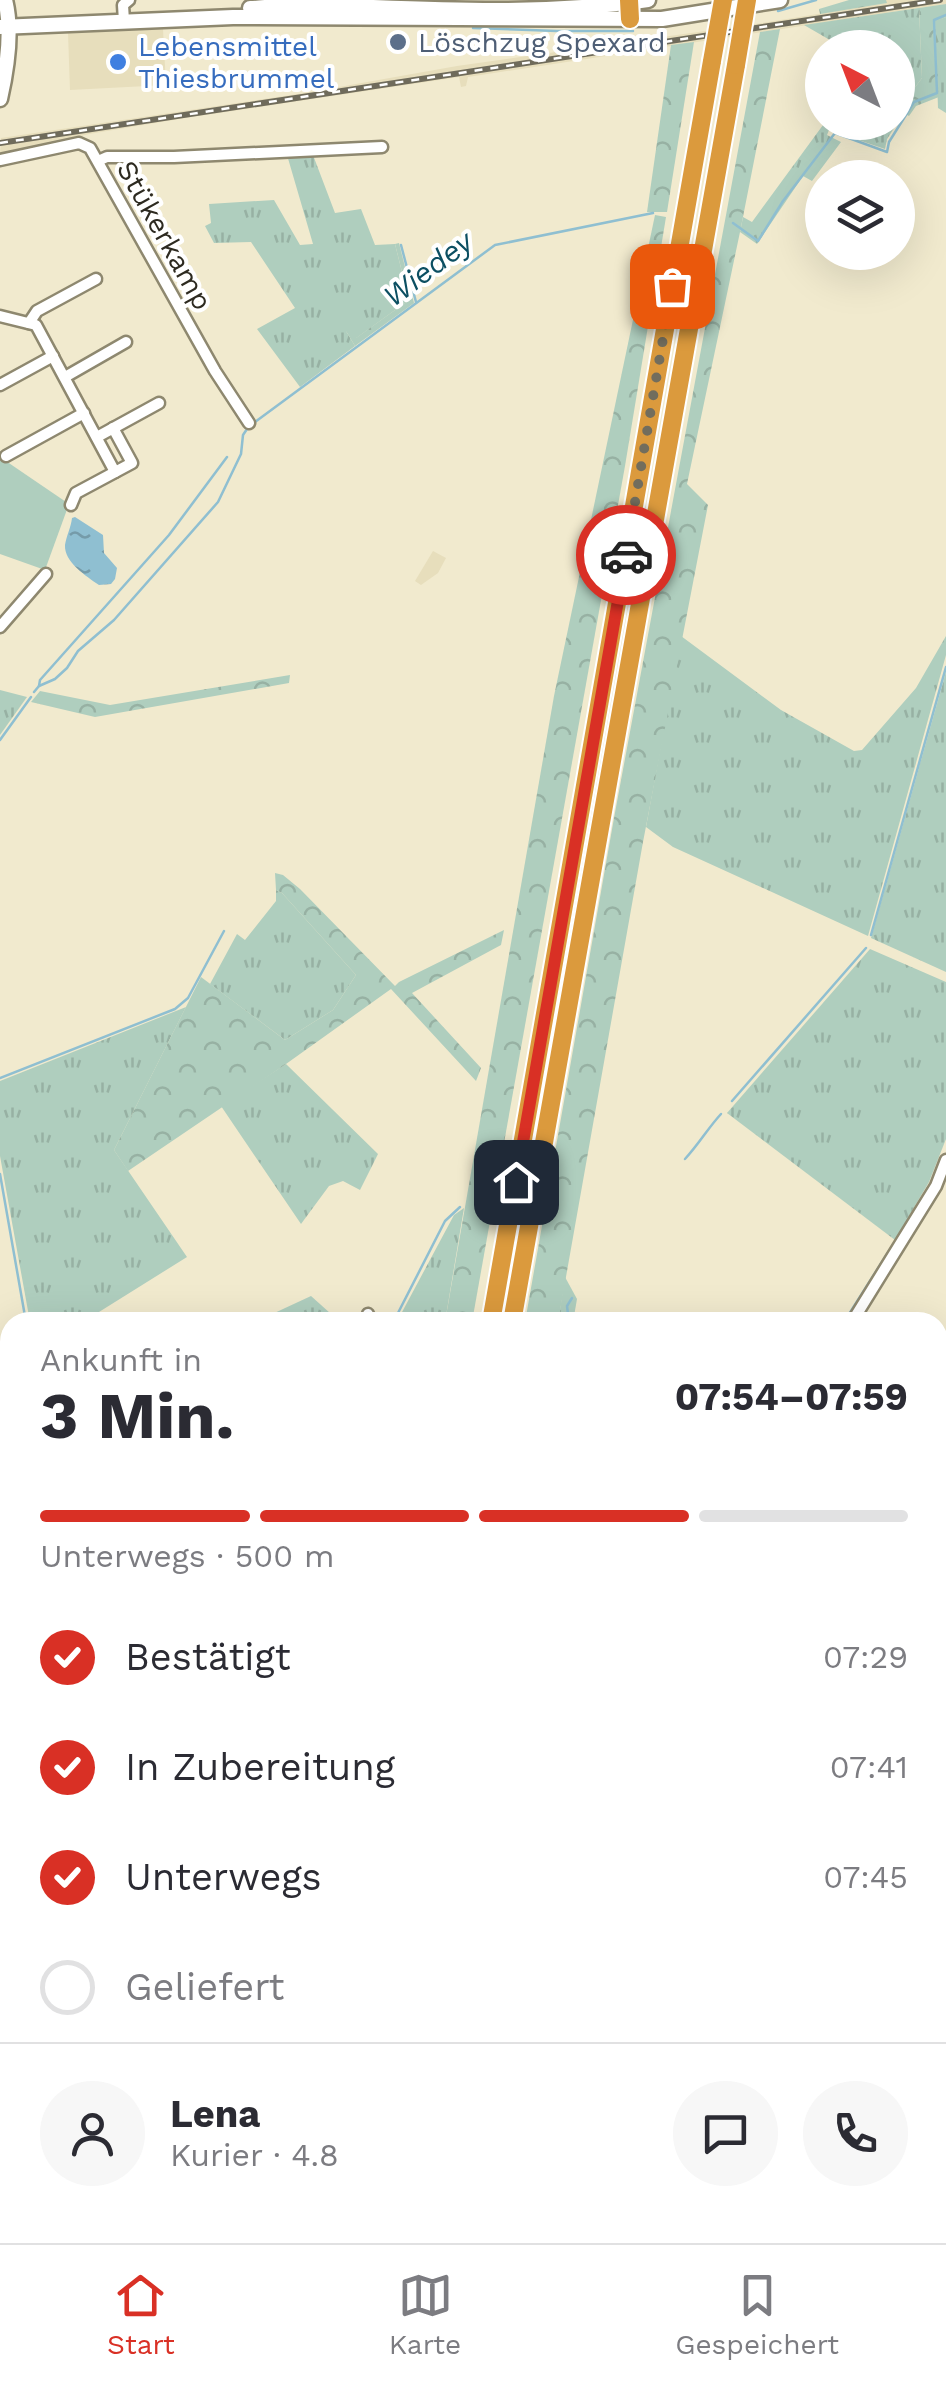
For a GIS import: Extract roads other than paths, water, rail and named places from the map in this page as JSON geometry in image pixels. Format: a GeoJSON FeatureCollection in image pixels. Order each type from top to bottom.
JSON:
{"type":"FeatureCollection","features":[{"type":"Feature","properties":{"kind":"highway"},"geometry":{"type":"LineString","coordinates":[[493,1312],[722,0]]}},
{"type":"Feature","properties":{"kind":"highway"},"geometry":{"type":"LineString","coordinates":[[514,1312],[747,0]]}},
{"type":"Feature","properties":{"kind":"main road"},"geometry":{"type":"LineString","coordinates":[[0,96],[6,74],[6,0]]}},
{"type":"Feature","properties":{"kind":"main road"},"geometry":{"type":"LineString","coordinates":[[4,23],[125,11],[292,4],[456,10],[637,6],[684,16],[780,0]]}},
{"type":"Feature","properties":{"kind":"street","name":"Stükerkamp"},"geometry":{"type":"LineString","coordinates":[[0,160],[79,143],[90,148],[215,371],[250,422]]}},
{"type":"Feature","properties":{"kind":"street"},"geometry":{"type":"LineString","coordinates":[[98,161],[107,157],[382,147]]}},
{"type":"Feature","properties":{"kind":"street"},"geometry":{"type":"LineString","coordinates":[[29,323],[37,312],[96,279]]}},
{"type":"Feature","properties":{"kind":"street"},"geometry":{"type":"LineString","coordinates":[[0,316],[36,326],[116,472]]}},
{"type":"Feature","properties":{"kind":"street"},"geometry":{"type":"LineString","coordinates":[[64,377],[126,342]]}},
{"type":"Feature","properties":{"kind":"street"},"geometry":{"type":"LineString","coordinates":[[0,384],[53,356]]}},
{"type":"Feature","properties":{"kind":"street"},"geometry":{"type":"LineString","coordinates":[[97,437],[159,403]]}},
{"type":"Feature","properties":{"kind":"street"},"geometry":{"type":"LineString","coordinates":[[6,456],[84,413]]}},
{"type":"Feature","properties":{"kind":"street"},"geometry":{"type":"LineString","coordinates":[[71,505],[76,493],[132,463],[113,428]]}},
{"type":"Feature","properties":{"kind":"street"},"geometry":{"type":"LineString","coordinates":[[0,627],[46,574]]}},
{"type":"Feature","properties":{"kind":"street"},"geometry":{"type":"LineString","coordinates":[[0,603],[16,609]]}},
{"type":"Feature","properties":{"kind":"street"},"geometry":{"type":"LineString","coordinates":[[858,1312],[936,1186],[946,1160]]}},
{"type":"Feature","properties":{"kind":"water"},"geometry":{"type":"Polygon","coordinates":[[[75,517],[103,535],[104,553],[117,568],[111,584],[99,585],[68,557],[65,545],[75,517]]]}},
{"type":"Feature","properties":{"kind":"waterway"},"geometry":{"type":"LineString","coordinates":[[778,11],[816,0]]}},
{"type":"Feature","properties":{"kind":"waterway","name":"Wiedey"},"geometry":{"type":"LineString","coordinates":[[733,223],[758,241],[835,133],[887,152],[914,102],[937,93],[934,20],[946,15]]}},
{"type":"Feature","properties":{"kind":"waterway"},"geometry":{"type":"LineString","coordinates":[[473,28],[633,31]]}},
{"type":"Feature","properties":{"kind":"waterway","name":"Wiedey"},"geometry":{"type":"LineString","coordinates":[[255,422],[495,245],[653,213]]}},
{"type":"Feature","properties":{"kind":"waterway"},"geometry":{"type":"LineString","coordinates":[[401,245],[416,302]]}},
{"type":"Feature","properties":{"kind":"waterway","name":"Wiedey"},"geometry":{"type":"LineString","coordinates":[[34,692],[55,679],[78,651],[114,620],[218,502],[241,454],[247,429]]}},
{"type":"Feature","properties":{"kind":"waterway"},"geometry":{"type":"LineString","coordinates":[[39,686],[40,680],[169,535],[227,457]]}},
{"type":"Feature","properties":{"kind":"waterway"},"geometry":{"type":"LineString","coordinates":[[871,935],[946,667]]}},
{"type":"Feature","properties":{"kind":"waterway","name":"Wiedey"},"geometry":{"type":"LineString","coordinates":[[0,740],[31,697]]}},
{"type":"Feature","properties":{"kind":"waterway"},"geometry":{"type":"LineString","coordinates":[[0,1078],[175,1009],[188,998],[224,931]]}},
{"type":"Feature","properties":{"kind":"waterway"},"geometry":{"type":"LineString","coordinates":[[732,1101],[866,948]]}},
{"type":"Feature","properties":{"kind":"waterway"},"geometry":{"type":"LineString","coordinates":[[685,1159],[721,1114]]}},
{"type":"Feature","properties":{"kind":"waterway","name":"Wiedey"},"geometry":{"type":"LineString","coordinates":[[0,1174],[24,1312]]}},
{"type":"Feature","properties":{"kind":"waterway"},"geometry":{"type":"LineString","coordinates":[[399,1312],[445,1221],[460,1207]]}},
{"type":"Feature","properties":{"kind":"waterway"},"geometry":{"type":"LineString","coordinates":[[850,1312],[889,1251]]}},
{"type":"Feature","properties":{"kind":"waterway"},"geometry":{"type":"LineString","coordinates":[[568,1312],[572,1298]]}},
{"type":"Feature","properties":{"kind":"railway"},"geometry":{"type":"LineString","coordinates":[[0,143],[940,0]]}},
{"type":"Feature","properties":{"kind":"place","name":"Löschzug Spexard"},"geometry":{"type":"Point","coordinates":[398,42]}},
{"type":"Feature","properties":{"kind":"place","name":"Lebensmittel Thiesbrummel"},"geometry":{"type":"Point","coordinates":[118,62]}}]}
